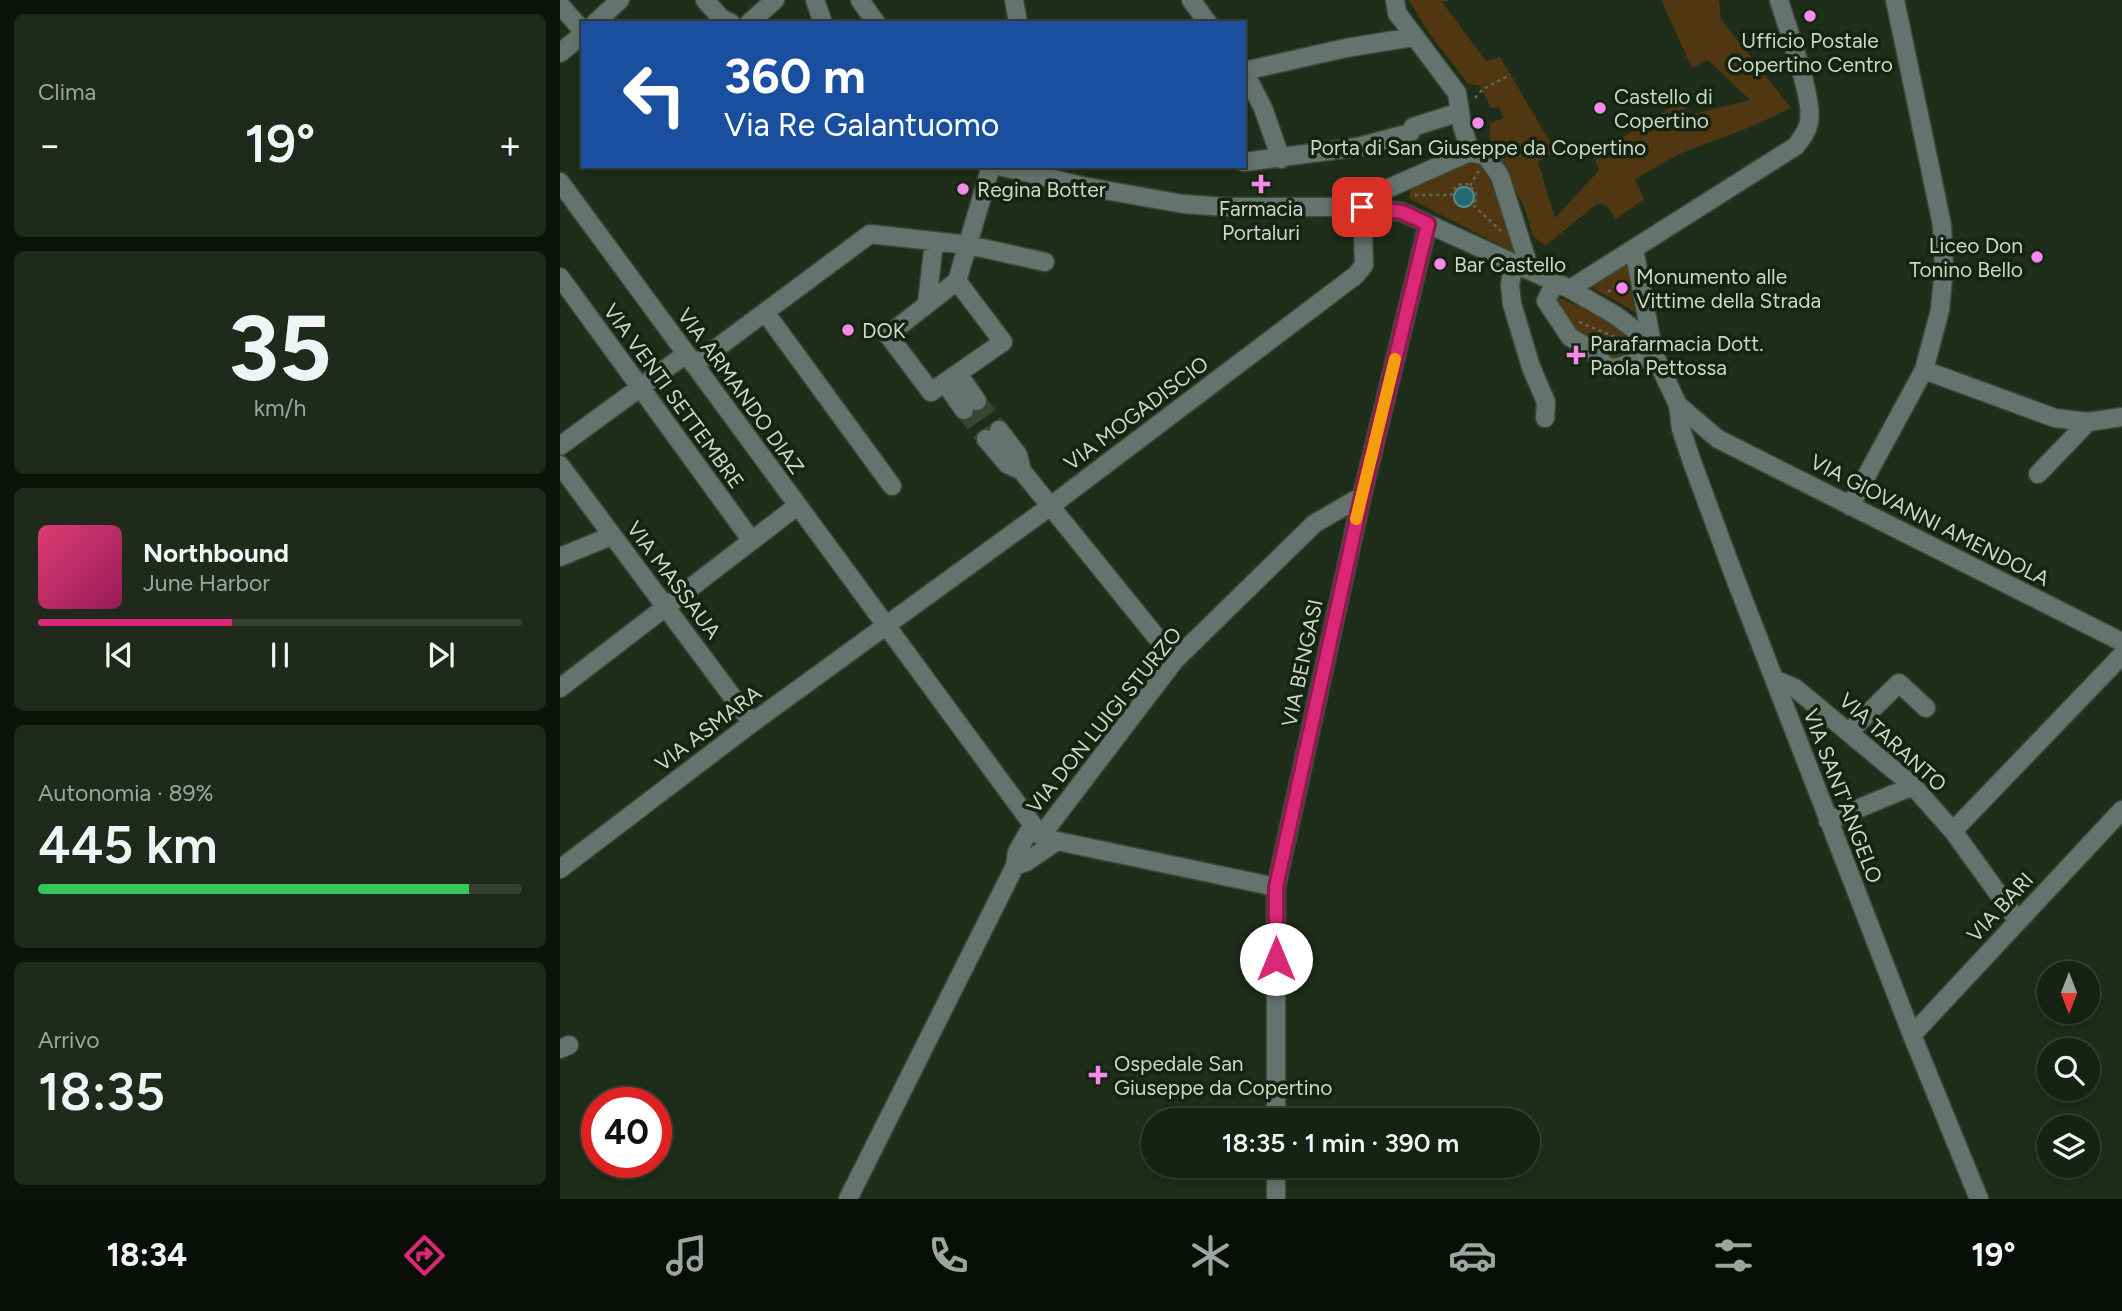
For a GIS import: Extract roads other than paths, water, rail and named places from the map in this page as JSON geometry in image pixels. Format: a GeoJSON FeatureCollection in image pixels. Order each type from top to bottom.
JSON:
{"type":"FeatureCollection","features":[{"type":"Feature","properties":{"kind":"street"},"geometry":{"type":"LineString","coordinates":[[597,21],[620,0]]}},
{"type":"Feature","properties":{"kind":"street"},"geometry":{"type":"LineString","coordinates":[[705,0],[728,21]]}},
{"type":"Feature","properties":{"kind":"street"},"geometry":{"type":"LineString","coordinates":[[751,21],[775,0]]}},
{"type":"Feature","properties":{"kind":"street"},"geometry":{"type":"LineString","coordinates":[[815,0],[822,21]]}},
{"type":"Feature","properties":{"kind":"street"},"geometry":{"type":"LineString","coordinates":[[860,0],[875,21]]}},
{"type":"Feature","properties":{"kind":"street"},"geometry":{"type":"LineString","coordinates":[[1014,0],[1018,21]]}},
{"type":"Feature","properties":{"kind":"street"},"geometry":{"type":"LineString","coordinates":[[1191,0],[1207,21]]}},
{"type":"Feature","properties":{"kind":"street"},"geometry":{"type":"LineString","coordinates":[[1395,0],[1396,13],[1457,93],[1470,152]]}},
{"type":"Feature","properties":{"kind":"street"},"geometry":{"type":"LineString","coordinates":[[1649,354],[1616,368],[1607,367],[1590,349],[1570,337],[1546,301],[1562,285],[1634,249],[1796,146],[1806,133],[1810,121],[1810,102],[1779,0]]}},
{"type":"Feature","properties":{"kind":"street"},"geometry":{"type":"LineString","coordinates":[[1850,506],[1924,370],[1940,310],[1944,267],[1942,225],[1895,0]]}},
{"type":"Feature","properties":{"kind":"street"},"geometry":{"type":"LineString","coordinates":[[560,5],[581,31]]}},
{"type":"Feature","properties":{"kind":"street"},"geometry":{"type":"LineString","coordinates":[[560,53],[581,35]]}},
{"type":"Feature","properties":{"kind":"street"},"geometry":{"type":"LineString","coordinates":[[1246,71],[1413,37]]}},
{"type":"Feature","properties":{"kind":"street"},"geometry":{"type":"LineString","coordinates":[[1246,75],[1263,108],[1281,159]]}},
{"type":"Feature","properties":{"kind":"street"},"geometry":{"type":"LineString","coordinates":[[1246,162],[1358,147],[1410,134],[1413,127],[1460,112]]}},
{"type":"Feature","properties":{"kind":"street"},"geometry":{"type":"LineString","coordinates":[[1362,207],[1387,189],[1470,152],[1486,156],[1500,176],[1520,238],[1522,266],[1510,285],[1512,304],[1531,367],[1546,402],[1545,418]]}},
{"type":"Feature","properties":{"kind":"street"},"geometry":{"type":"LineString","coordinates":[[957,281],[1003,342],[931,393],[888,335],[957,281],[990,168]]}},
{"type":"Feature","properties":{"kind":"street"},"geometry":{"type":"LineString","coordinates":[[1007,168],[1082,186],[1183,204],[1227,207],[1362,207],[1397,211],[1562,285],[1615,315],[1639,333],[1678,405]]}},
{"type":"Feature","properties":{"kind":"street","name":"VIA ARMANDO DIAZ"},"geometry":{"type":"LineString","coordinates":[[561,186],[885,627],[1043,834]]}},
{"type":"Feature","properties":{"kind":"street"},"geometry":{"type":"LineString","coordinates":[[1387,189],[1397,211]]}},
{"type":"Feature","properties":{"kind":"street","name":"VIA MOGADISCIO"},"geometry":{"type":"LineString","coordinates":[[885,627],[1052,505],[1356,275],[1363,265],[1362,207]]}},
{"type":"Feature","properties":{"kind":"street","name":"VIA BENGASI"},"geometry":{"type":"LineString","coordinates":[[1276,1108],[1276,887],[1362,496],[1428,224]]}},
{"type":"Feature","properties":{"kind":"street"},"geometry":{"type":"LineString","coordinates":[[560,446],[640,388],[765,312],[870,234],[969,245],[1045,262]]}},
{"type":"Feature","properties":{"kind":"street"},"geometry":{"type":"LineString","coordinates":[[927,303],[934,242]]}},
{"type":"Feature","properties":{"kind":"street"},"geometry":{"type":"LineString","coordinates":[[1634,249],[1649,354]]}},
{"type":"Feature","properties":{"kind":"street","name":"VIA VENTI SETTEMBRE"},"geometry":{"type":"LineString","coordinates":[[560,277],[752,541]]}},
{"type":"Feature","properties":{"kind":"street"},"geometry":{"type":"LineString","coordinates":[[765,312],[892,486]]}},
{"type":"Feature","properties":{"kind":"street"},"geometry":{"type":"LineString","coordinates":[[1924,370],[2055,418],[2088,422],[2122,417]]}},
{"type":"Feature","properties":{"kind":"street"},"geometry":{"type":"LineString","coordinates":[[951,379],[971,406]]}},
{"type":"Feature","properties":{"kind":"street","name":"VIA GIOVANNI AMENDOLA"},"geometry":{"type":"LineString","coordinates":[[1678,405],[1718,439],[2122,642]]}},
{"type":"Feature","properties":{"kind":"street","name":"VIA SANT'ANGELO"},"geometry":{"type":"LineString","coordinates":[[1678,405],[1681,429],[1692,462],[1774,679],[1912,1035],[1979,1199]]}},
{"type":"Feature","properties":{"kind":"street"},"geometry":{"type":"LineString","coordinates":[[2038,474],[2088,422]]}},
{"type":"Feature","properties":{"kind":"street"},"geometry":{"type":"LineString","coordinates":[[993,434],[1018,455],[1023,471],[1175,660]]}},
{"type":"Feature","properties":{"kind":"street","name":"VIA MASSAUA"},"geometry":{"type":"LineString","coordinates":[[560,465],[752,723]]}},
{"type":"Feature","properties":{"kind":"street","name":"VIA DON LUIGI STURZO"},"geometry":{"type":"LineString","coordinates":[[1043,834],[1175,660],[1314,523],[1362,496]]}},
{"type":"Feature","properties":{"kind":"street"},"geometry":{"type":"LineString","coordinates":[[560,688],[668,608],[797,506]]}},
{"type":"Feature","properties":{"kind":"street"},"geometry":{"type":"LineString","coordinates":[[560,557],[611,536]]}},
{"type":"Feature","properties":{"kind":"street","name":"VIA ASMARA"},"geometry":{"type":"LineString","coordinates":[[560,869],[752,723],[885,627]]}},
{"type":"Feature","properties":{"kind":"street"},"geometry":{"type":"LineString","coordinates":[[1953,831],[2122,654]]}},
{"type":"Feature","properties":{"kind":"street","name":"VIA TARANTO"},"geometry":{"type":"LineString","coordinates":[[1774,679],[1795,688],[1913,786],[1953,831],[2018,921]]}},
{"type":"Feature","properties":{"kind":"street"},"geometry":{"type":"LineString","coordinates":[[1849,732],[1899,682],[1926,708]]}},
{"type":"Feature","properties":{"kind":"street"},"geometry":{"type":"LineString","coordinates":[[1828,821],[1913,786]]}},
{"type":"Feature","properties":{"kind":"street","name":"VIA BARI"},"geometry":{"type":"LineString","coordinates":[[1912,1035],[2122,810]]}},
{"type":"Feature","properties":{"kind":"street"},"geometry":{"type":"LineString","coordinates":[[848,1199],[1015,866],[1017,852],[1043,834],[1276,887]]}},
{"type":"Feature","properties":{"kind":"street"},"geometry":{"type":"LineString","coordinates":[[1015,866],[1026,862],[1043,834]]}},
{"type":"Feature","properties":{"kind":"street"},"geometry":{"type":"LineString","coordinates":[[1276,1178],[1276,1199]]}},
{"type":"Feature","properties":{"kind":"water"},"geometry":{"type":"Polygon","coordinates":[[[1464,187],[1471,190],[1474,197],[1471,204],[1464,207],[1457,204],[1454,197],[1457,190],[1464,187]]]}},
{"type":"Feature","properties":{"kind":"tunnel"},"geometry":{"type":"LineString","coordinates":[[977,401],[999,430]]}},
{"type":"Feature","properties":{"kind":"tunnel"},"geometry":{"type":"LineString","coordinates":[[964,410],[986,439]]}},
{"type":"Feature","properties":{"kind":"place","name":"Ufficio Postale Copertino Centro"},"geometry":{"type":"Point","coordinates":[1810,16]}},
{"type":"Feature","properties":{"kind":"place","name":"Castello di Copertino"},"geometry":{"type":"Point","coordinates":[1600,108]}},
{"type":"Feature","properties":{"kind":"place","name":"Porta di San Giuseppe da Copertino"},"geometry":{"type":"Point","coordinates":[1478,123]}},
{"type":"Feature","properties":{"kind":"place","name":"Farmacia Portaluri"},"geometry":{"type":"Point","coordinates":[1261,184]}},
{"type":"Feature","properties":{"kind":"place","name":"Regina Botter"},"geometry":{"type":"Point","coordinates":[963,189]}},
{"type":"Feature","properties":{"kind":"place","name":"Liceo Don Tonino Bello"},"geometry":{"type":"Point","coordinates":[2037,257]}},
{"type":"Feature","properties":{"kind":"place","name":"Bar Castello"},"geometry":{"type":"Point","coordinates":[1440,264]}},
{"type":"Feature","properties":{"kind":"place","name":"Monumento alle Vittime della Strada"},"geometry":{"type":"Point","coordinates":[1622,288]}},
{"type":"Feature","properties":{"kind":"place","name":"DOK"},"geometry":{"type":"Point","coordinates":[848,330]}},
{"type":"Feature","properties":{"kind":"place","name":"Parafarmacia Dott. Paola Pettossa"},"geometry":{"type":"Point","coordinates":[1576,355]}},
{"type":"Feature","properties":{"kind":"place","name":"Ospedale San Giuseppe da Copertino"},"geometry":{"type":"Point","coordinates":[1098,1075]}}]}
